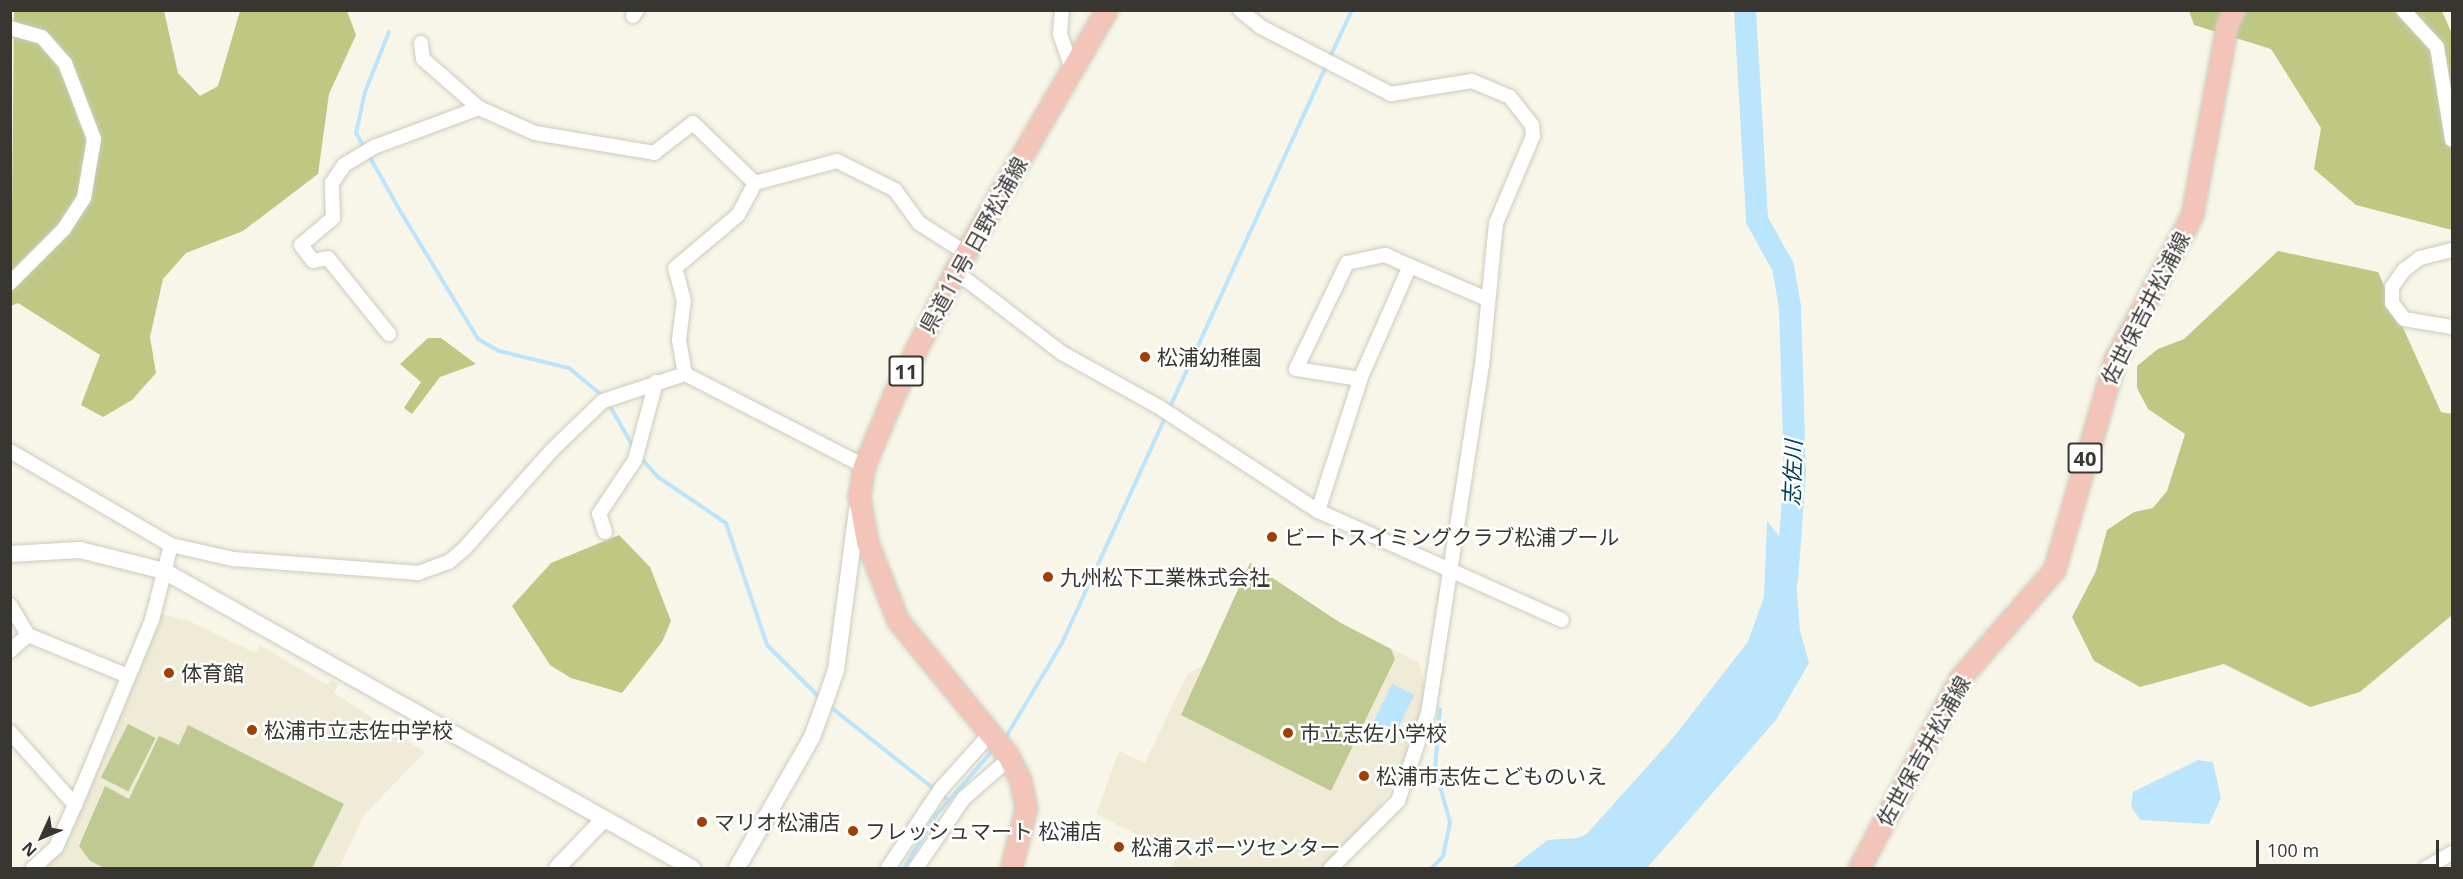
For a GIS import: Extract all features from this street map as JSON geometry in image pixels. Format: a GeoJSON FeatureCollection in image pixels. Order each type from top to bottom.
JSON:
{"type":"FeatureCollection","features":[{"type":"Feature","properties":{"kind":"main road","name":"県道11号 日野松浦線"},"geometry":{"type":"LineString","coordinates":[[1011,868],[1026,808],[1008,756],[898,621],[871,553],[859,496],[864,466],[956,272],[1106,10]]}},
{"type":"Feature","properties":{"kind":"main road","name":"佐世保吉井松浦線"},"geometry":{"type":"LineString","coordinates":[[1859,868],[1960,678],[2054,570],[2102,393],[2192,215],[2227,24],[2234,10]]}},
{"type":"Feature","properties":{"kind":"street"},"geometry":{"type":"LineString","coordinates":[[1062,10],[1060,34],[1072,68]]}},
{"type":"Feature","properties":{"kind":"street"},"geometry":{"type":"LineString","coordinates":[[1240,10],[1322,59],[1391,94],[1472,81],[1510,97],[1532,125],[1533,136],[1496,223],[1482,365],[1447,571],[1428,713],[1409,781],[1398,801],[1331,868]]}},
{"type":"Feature","properties":{"kind":"street"},"geometry":{"type":"LineString","coordinates":[[2403,10],[2437,47],[2452,140]]}},
{"type":"Feature","properties":{"kind":"street"},"geometry":{"type":"LineString","coordinates":[[10,28],[42,37],[65,63],[94,139],[84,198],[63,230],[10,283]]}},
{"type":"Feature","properties":{"kind":"street"},"geometry":{"type":"LineString","coordinates":[[421,43],[423,59],[479,108],[536,134],[654,153],[693,123],[755,183]]}},
{"type":"Feature","properties":{"kind":"street"},"geometry":{"type":"LineString","coordinates":[[389,334],[328,258],[313,261],[301,245],[333,218],[332,183],[344,165],[374,147],[479,108]]}},
{"type":"Feature","properties":{"kind":"street"},"geometry":{"type":"LineString","coordinates":[[685,374],[679,340],[684,301],[675,268],[738,215],[755,183],[837,161],[896,190],[919,224],[966,253]]}},
{"type":"Feature","properties":{"kind":"street"},"geometry":{"type":"LineString","coordinates":[[2452,250],[2420,258],[2404,270],[2392,287],[2392,303],[2404,319],[2452,327]]}},
{"type":"Feature","properties":{"kind":"street"},"geometry":{"type":"LineString","coordinates":[[1360,379],[1296,369],[1347,263],[1386,255],[1487,299]]}},
{"type":"Feature","properties":{"kind":"street"},"geometry":{"type":"LineString","coordinates":[[1318,511],[1360,379],[1410,266]]}},
{"type":"Feature","properties":{"kind":"street"},"geometry":{"type":"LineString","coordinates":[[956,272],[1062,353],[1159,406],[1318,511],[1447,571],[1562,620]]}},
{"type":"Feature","properties":{"kind":"street"},"geometry":{"type":"LineString","coordinates":[[10,451],[171,545],[233,559],[434,570],[465,548],[551,451],[609,399],[685,374],[864,466]]}},
{"type":"Feature","properties":{"kind":"street"},"geometry":{"type":"LineString","coordinates":[[605,532],[599,514],[638,454],[656,382]]}},
{"type":"Feature","properties":{"kind":"street"},"geometry":{"type":"LineString","coordinates":[[737,868],[824,705],[836,670],[859,496]]}},
{"type":"Feature","properties":{"kind":"street"},"geometry":{"type":"LineString","coordinates":[[33,868],[56,847],[75,804],[129,676],[171,545]]}},
{"type":"Feature","properties":{"kind":"street"},"geometry":{"type":"LineString","coordinates":[[10,554],[80,550],[164,571],[692,868]]}},
{"type":"Feature","properties":{"kind":"street"},"geometry":{"type":"LineString","coordinates":[[10,605],[28,635],[129,676]]}},
{"type":"Feature","properties":{"kind":"street"},"geometry":{"type":"LineString","coordinates":[[10,651],[28,635]]}},
{"type":"Feature","properties":{"kind":"street"},"geometry":{"type":"LineString","coordinates":[[10,732],[75,804]]}},
{"type":"Feature","properties":{"kind":"street"},"geometry":{"type":"LineString","coordinates":[[888,868],[938,793],[991,733]]}},
{"type":"Feature","properties":{"kind":"street"},"geometry":{"type":"LineString","coordinates":[[916,868],[964,798],[1008,756]]}},
{"type":"Feature","properties":{"kind":"street"},"geometry":{"type":"LineString","coordinates":[[557,868],[604,819]]}},
{"type":"Feature","properties":{"kind":"street"},"geometry":{"type":"LineString","coordinates":[[2426,868],[2452,853]]}},
{"type":"Feature","properties":{"kind":"shaded area","name":"市立志佐小学校"},"geometry":{"type":"Polygon","coordinates":[[[1250,563],[1339,622],[1419,663],[1426,690],[1422,714],[1398,779],[1362,831],[1326,868],[1171,868],[1177,855],[1096,814],[1119,751],[1145,763],[1187,675],[1204,664],[1250,563]]]}},
{"type":"Feature","properties":{"kind":"shaded area","name":"松浦市立志佐中学校"},"geometry":{"type":"Polygon","coordinates":[[[160,614],[187,620],[255,653],[260,645],[327,685],[331,680],[338,684],[334,693],[425,752],[364,815],[339,868],[45,868],[65,845],[160,614]]]}},
{"type":"Feature","properties":{"kind":"green space"},"geometry":{"type":"Polygon","coordinates":[[[14,11],[164,11],[178,73],[200,96],[218,86],[240,11],[347,11],[356,35],[329,94],[318,174],[243,231],[186,253],[163,279],[150,337],[156,373],[132,400],[103,417],[81,405],[100,355],[18,303],[11,306],[14,11]]]}},
{"type":"Feature","properties":{"kind":"green space"},"geometry":{"type":"Polygon","coordinates":[[[2189,11],[2442,11],[2452,34],[2452,230],[2356,205],[2314,169],[2321,128],[2271,49],[2194,25],[2189,11]]]}},
{"type":"Feature","properties":{"kind":"green space"},"geometry":{"type":"Polygon","coordinates":[[[2278,251],[2378,272],[2441,412],[2452,414],[2452,615],[2360,692],[2310,707],[2224,664],[2140,687],[2094,661],[2072,617],[2096,571],[2107,530],[2134,512],[2153,508],[2167,491],[2185,434],[2148,409],[2137,388],[2137,366],[2158,349],[2184,339],[2278,251]]]}},
{"type":"Feature","properties":{"kind":"green space"},"geometry":{"type":"Polygon","coordinates":[[[428,338],[441,338],[476,364],[440,377],[412,414],[404,408],[421,382],[400,364],[428,338]]]}},
{"type":"Feature","properties":{"kind":"green space"},"geometry":{"type":"Polygon","coordinates":[[[619,535],[650,567],[671,621],[662,642],[622,693],[571,678],[550,665],[512,606],[551,563],[619,535]]]}},
{"type":"Feature","properties":{"kind":"green space"},"geometry":{"type":"Polygon","coordinates":[[[1250,563],[1339,622],[1391,649],[1395,659],[1331,791],[1181,715],[1250,563]]]}},
{"type":"Feature","properties":{"kind":"green space"},"geometry":{"type":"Polygon","coordinates":[[[128,724],[156,738],[128,792],[101,777],[128,724]]]}},
{"type":"Feature","properties":{"kind":"green space"},"geometry":{"type":"Polygon","coordinates":[[[188,725],[344,804],[312,868],[105,868],[90,861],[79,846],[105,786],[129,799],[159,736],[179,745],[188,725]]]}},
{"type":"Feature","properties":{"kind":"water"},"geometry":{"type":"Polygon","coordinates":[[[1767,521],[1794,555],[1800,631],[1809,663],[1776,720],[1647,868],[1511,868],[1548,840],[1577,838],[1628,817],[1730,691],[1764,597],[1767,521]]]}},
{"type":"Feature","properties":{"kind":"water"},"geometry":{"type":"Polygon","coordinates":[[[1392,684],[1414,695],[1395,735],[1373,724],[1392,684]]]}},
{"type":"Feature","properties":{"kind":"water"},"geometry":{"type":"Polygon","coordinates":[[[2198,760],[2213,762],[2221,798],[2209,824],[2140,820],[2131,806],[2133,792],[2198,760]]]}},
{"type":"Feature","properties":{"kind":"waterway"},"geometry":{"type":"LineString","coordinates":[[1329,59],[1352,10]]}},
{"type":"Feature","properties":{"kind":"waterway","name":"志佐川"},"geometry":{"type":"LineString","coordinates":[[1745,10],[1757,220],[1783,267],[1790,307],[1795,472],[1787,580]]}},
{"type":"Feature","properties":{"kind":"waterway"},"geometry":{"type":"LineString","coordinates":[[389,32],[365,92],[356,133],[402,214],[478,339],[499,351],[569,368],[604,397]]}},
{"type":"Feature","properties":{"kind":"waterway"},"geometry":{"type":"LineString","coordinates":[[1004,740],[1062,643],[1326,66]]}},
{"type":"Feature","properties":{"kind":"waterway"},"geometry":{"type":"LineString","coordinates":[[608,403],[634,448]]}},
{"type":"Feature","properties":{"kind":"waterway"},"geometry":{"type":"LineString","coordinates":[[640,457],[658,477],[726,523],[767,645],[820,698]]}},
{"type":"Feature","properties":{"kind":"waterway","name":"志佐川"},"geometry":{"type":"LineString","coordinates":[[1571,868],[1683,743],[1754,652]]}},
{"type":"Feature","properties":{"kind":"waterway"},"geometry":{"type":"LineString","coordinates":[[828,705],[948,800]]}},
{"type":"Feature","properties":{"kind":"waterway"},"geometry":{"type":"LineString","coordinates":[[1432,868],[1443,856],[1450,822],[1435,769],[1440,709]]}},
{"type":"Feature","properties":{"kind":"waterway"},"geometry":{"type":"LineString","coordinates":[[904,868],[936,815],[994,749]]}},
{"type":"Feature","properties":{"kind":"place","name":"松浦幼稚園"},"geometry":{"type":"Point","coordinates":[1145,357]}},
{"type":"Feature","properties":{"kind":"place","name":"ビートスイミングクラブ松浦プール"},"geometry":{"type":"Point","coordinates":[1272,537]}},
{"type":"Feature","properties":{"kind":"place","name":"九州松下工業株式会社"},"geometry":{"type":"Point","coordinates":[1048,577]}},
{"type":"Feature","properties":{"kind":"place","name":"体育館"},"geometry":{"type":"Point","coordinates":[169,673]}},
{"type":"Feature","properties":{"kind":"place","name":"松浦市立志佐中学校"},"geometry":{"type":"Point","coordinates":[252,730]}},
{"type":"Feature","properties":{"kind":"place","name":"市立志佐小学校"},"geometry":{"type":"Point","coordinates":[1288,733]}},
{"type":"Feature","properties":{"kind":"place","name":"松浦市志佐こどものいえ"},"geometry":{"type":"Point","coordinates":[1364,776]}},
{"type":"Feature","properties":{"kind":"place","name":"マリオ松浦店"},"geometry":{"type":"Point","coordinates":[702,822]}},
{"type":"Feature","properties":{"kind":"place","name":"フレッシュマート 松浦店"},"geometry":{"type":"Point","coordinates":[853,831]}},
{"type":"Feature","properties":{"kind":"place","name":"松浦スポーツセンター"},"geometry":{"type":"Point","coordinates":[1119,847]}}]}
